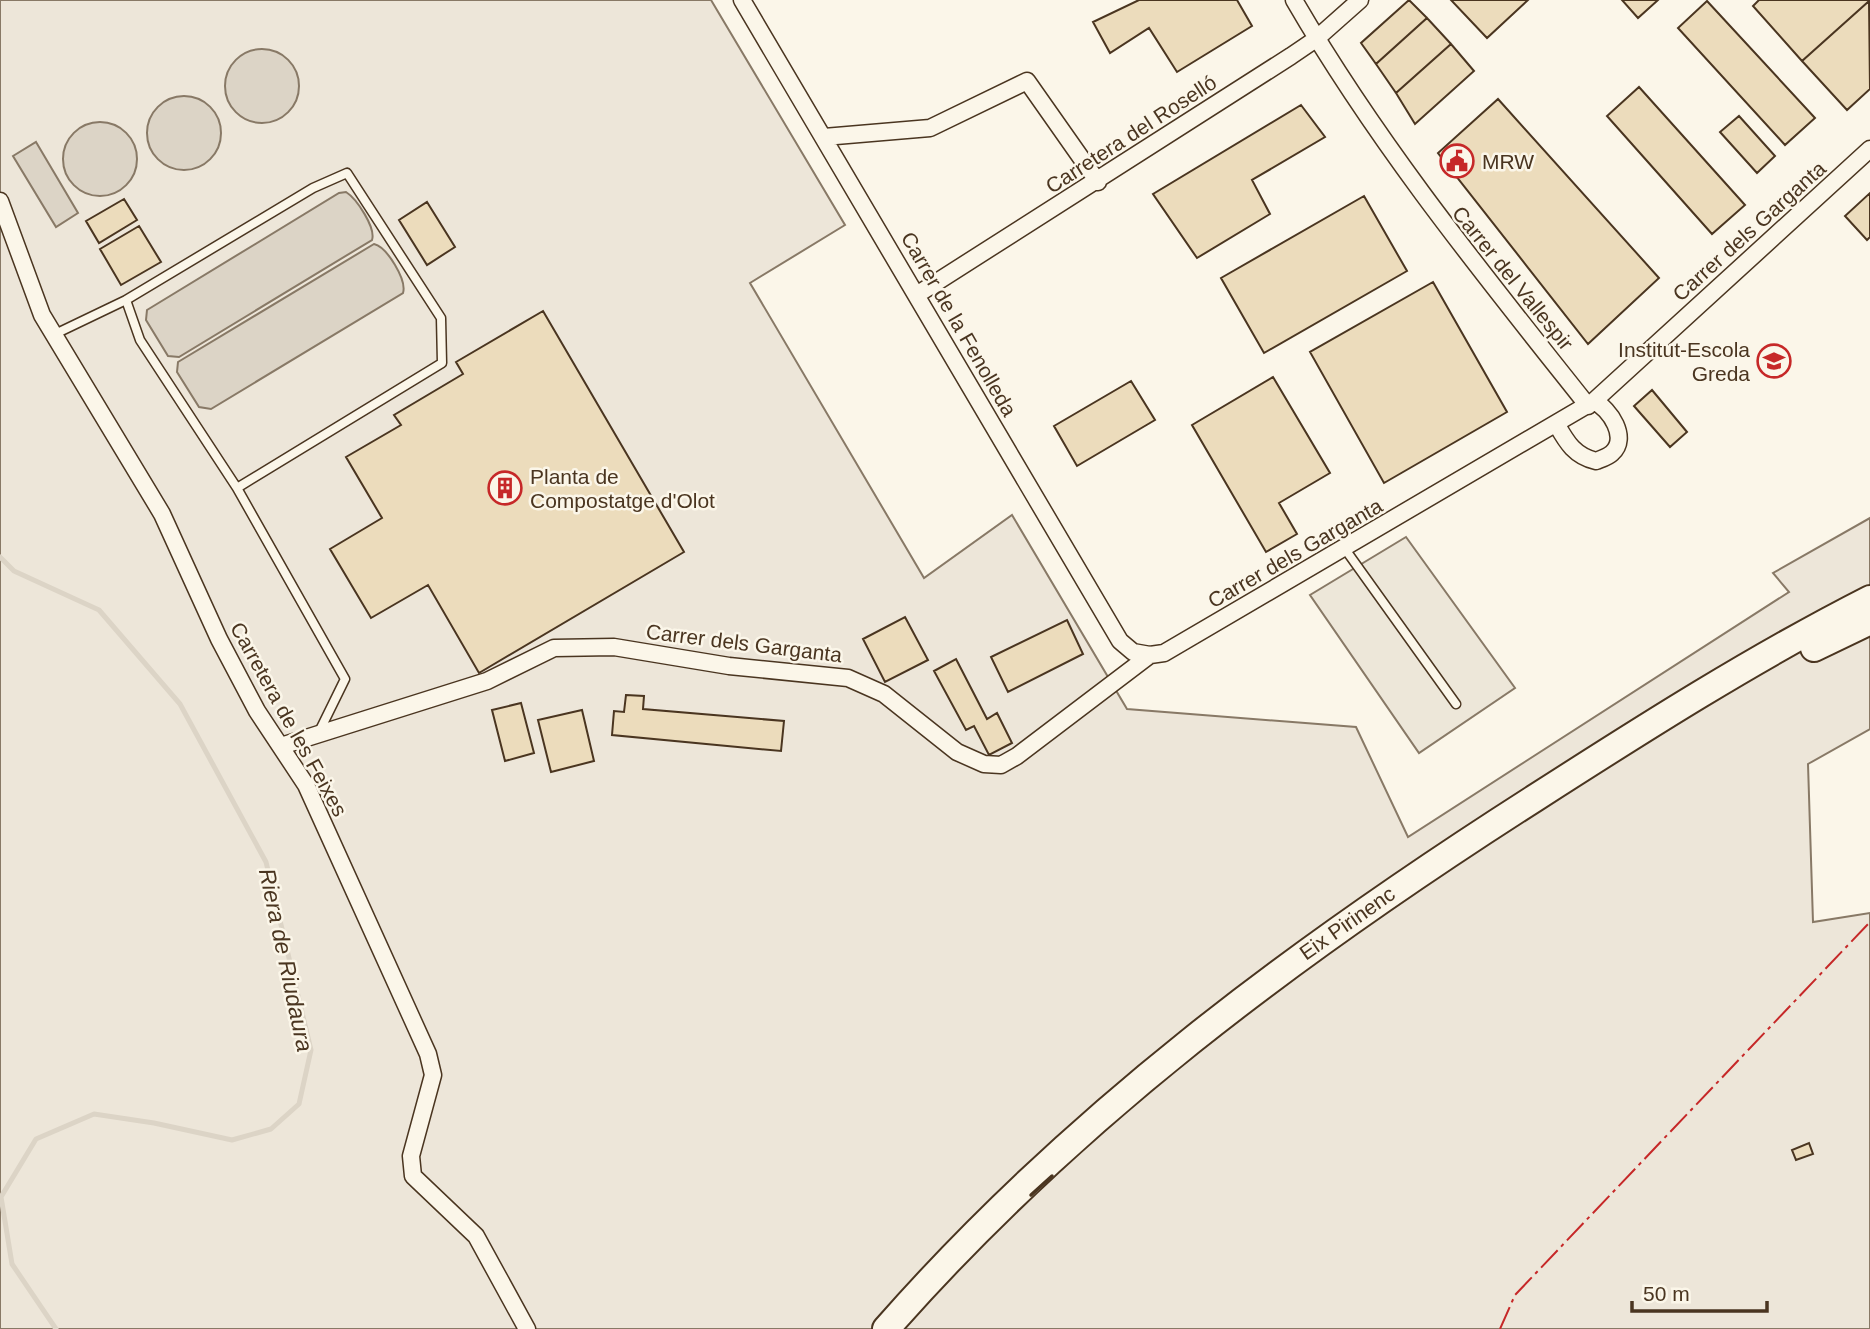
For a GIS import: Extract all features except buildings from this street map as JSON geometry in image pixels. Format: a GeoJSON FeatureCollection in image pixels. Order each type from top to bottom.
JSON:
{"type":"FeatureCollection","features":[{"type":"Feature","properties":{"kind":"main road"},"geometry":{"type":"LineString","coordinates":[[1787,644],[1828,609],[1870,583]]}},
{"type":"Feature","properties":{"kind":"main road","name":"Eix Pirinenc"},"geometry":{"type":"LineString","coordinates":[[886,1329],[982,1224],[1097,1116],[1174,1052],[1350,919],[1609,750],[1787,644],[1870,599]]}},
{"type":"Feature","properties":{"kind":"main road"},"geometry":{"type":"LineString","coordinates":[[1609,750],[1697,712],[1870,621]]}},
{"type":"Feature","properties":{"kind":"street","name":"Carrer de la Fenolleda"},"geometry":{"type":"LineString","coordinates":[[743,0],[1120,641],[1133,652],[1150,655]]}},
{"type":"Feature","properties":{"kind":"street","name":"Carrer del Vallespir"},"geometry":{"type":"LineString","coordinates":[[1294,0],[1316,39],[1427,204],[1591,403]]}},
{"type":"Feature","properties":{"kind":"street","name":"Carretera del Roselló"},"geometry":{"type":"LineString","coordinates":[[918,294],[1098,182],[1316,39],[1360,0]]}},
{"type":"Feature","properties":{"kind":"street"},"geometry":{"type":"LineString","coordinates":[[824,137],[930,128],[1027,81],[1098,182]]}},
{"type":"Feature","properties":{"kind":"street","name":"Carrer dels Garganta"},"geometry":{"type":"LineString","coordinates":[[281,746],[487,681],[554,648],[614,647],[729,666],[848,678],[884,694],[957,752],[984,764],[1001,765],[1017,756],[1150,655],[1164,653],[1591,403],[1870,149]]}},
{"type":"Feature","properties":{"kind":"street","name":"Carretera de les Feixes"},"geometry":{"type":"LineString","coordinates":[[0,201],[53,335],[162,514],[219,639],[257,711],[306,785],[432,1067],[433,1074],[411,1156],[413,1176],[475,1236],[527,1329]]}},
{"type":"Feature","properties":{"kind":"street"},"geometry":{"type":"LineString","coordinates":[[1557,425],[1568,445],[1582,457],[1596,461],[1613,453],[1619,440],[1614,421],[1604,406],[1591,403]]}},
{"type":"Feature","properties":{"kind":"lane"},"geometry":{"type":"LineString","coordinates":[[53,335],[126,300],[313,188],[347,173],[441,318],[442,363],[237,488]]}},
{"type":"Feature","properties":{"kind":"lane"},"geometry":{"type":"LineString","coordinates":[[126,300],[140,340],[237,488],[345,679],[318,734]]}},
{"type":"Feature","properties":{"kind":"lane"},"geometry":{"type":"LineString","coordinates":[[1345,549],[1456,704]]}},
{"type":"Feature","properties":{"kind":"shaded area"},"geometry":{"type":"Polygon","coordinates":[[[0,0],[711,0],[845,225],[750,283],[924,578],[1012,515],[1127,709],[1356,727],[1408,837],[1789,592],[1773,573],[1870,518],[1870,729],[1808,764],[1813,922],[1870,913],[1870,1329],[0,1329],[0,0]]]}},
{"type":"Feature","properties":{"kind":"shaded area"},"geometry":{"type":"Polygon","coordinates":[[[262,49],[276,52],[288,60],[296,72],[299,86],[296,100],[288,112],[276,120],[262,123],[248,120],[236,112],[228,100],[225,86],[228,72],[236,60],[248,52],[262,49]]]}},
{"type":"Feature","properties":{"kind":"shaded area"},"geometry":{"type":"Polygon","coordinates":[[[184,96],[198,99],[210,107],[218,119],[221,133],[218,147],[210,159],[198,167],[184,170],[170,167],[158,159],[150,147],[147,133],[150,119],[158,107],[170,99],[184,96]]]}},
{"type":"Feature","properties":{"kind":"shaded area"},"geometry":{"type":"Polygon","coordinates":[[[100,122],[114,125],[126,133],[134,145],[137,159],[134,173],[126,185],[114,193],[100,196],[86,193],[74,185],[66,173],[63,159],[66,145],[74,133],[86,125],[100,122]]]}},
{"type":"Feature","properties":{"kind":"shaded area"},"geometry":{"type":"Polygon","coordinates":[[[36,142],[78,213],[56,227],[13,156],[36,142]]]}},
{"type":"Feature","properties":{"kind":"shaded area"},"geometry":{"type":"Polygon","coordinates":[[[346,192],[365,214],[371,228],[372,240],[179,357],[168,356],[146,320],[147,310],[339,193],[346,192]]]}},
{"type":"Feature","properties":{"kind":"shaded area"},"geometry":{"type":"Polygon","coordinates":[[[374,244],[385,251],[395,265],[402,280],[403,293],[211,409],[199,407],[177,372],[178,362],[374,244]]]}},
{"type":"Feature","properties":{"kind":"shaded area"},"geometry":{"type":"Polygon","coordinates":[[[1406,537],[1515,688],[1419,753],[1310,595],[1406,537]]]}},
{"type":"Feature","properties":{"kind":"waterway","name":"Riera de Riudaura"},"geometry":{"type":"LineString","coordinates":[[0,557],[14,571],[99,610],[180,704],[266,862],[311,1050],[299,1104],[271,1129],[232,1140],[154,1123],[94,1114],[36,1139],[1,1197],[12,1264],[56,1329]]}},
{"type":"Feature","properties":{"kind":"wall"},"geometry":{"type":"LineString","coordinates":[[1031,1195],[1052,1176]]}},
{"type":"Feature","properties":{"kind":"power"},"geometry":{"type":"LineString","coordinates":[[1500,1329],[1515,1295],[1870,922]]}},
{"type":"Feature","properties":{"kind":"place","name":"MRW"},"geometry":{"type":"Point","coordinates":[1457,161]}},
{"type":"Feature","properties":{"kind":"place","name":"Institut-Escola Greda"},"geometry":{"type":"Point","coordinates":[1774,361]}},
{"type":"Feature","properties":{"kind":"place","name":"Planta de Compostatge d'Olot"},"geometry":{"type":"Point","coordinates":[505,488]}}]}
